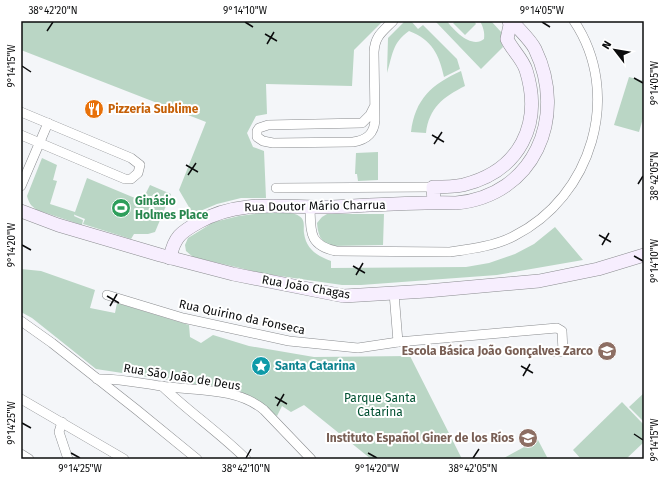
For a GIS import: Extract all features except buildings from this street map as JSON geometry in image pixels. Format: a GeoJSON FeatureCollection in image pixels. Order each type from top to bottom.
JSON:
{"type":"FeatureCollection","features":[{"type":"Feature","properties":{"kind":"street"},"geometry":{"type":"LineString","coordinates":[[374,107],[370,115],[362,123],[268,125],[259,128],[257,137],[263,141],[273,143],[360,141],[371,134],[374,128],[375,43],[380,34],[393,21]]}},
{"type":"Feature","properties":{"kind":"street","name":"Rua Doutor Mário Charrua"},"geometry":{"type":"LineString","coordinates":[[170,258],[174,242],[177,237],[189,228],[214,215],[231,209],[266,205],[310,208],[434,202],[466,202],[493,194],[519,174],[526,166],[541,141],[547,113],[546,84],[543,70],[534,48],[510,21]]}},
{"type":"Feature","properties":{"kind":"street","name":"Rua Doutor Mário Charrua"},"geometry":{"type":"LineString","coordinates":[[276,188],[447,187],[463,185],[496,171],[515,154],[528,131],[532,116],[532,95],[523,62],[507,39],[510,21]]}},
{"type":"Feature","properties":{"kind":"street"},"geometry":{"type":"LineString","coordinates":[[310,208],[311,233],[314,238],[326,249],[336,251],[435,252],[465,250],[497,243],[513,237],[540,221],[556,205],[574,182],[586,157],[594,135],[598,107],[596,80],[585,42],[574,21]]}},
{"type":"Feature","properties":{"kind":"street"},"geometry":{"type":"LineString","coordinates":[[507,39],[515,33],[523,34]]}},
{"type":"Feature","properties":{"kind":"street"},"geometry":{"type":"LineString","coordinates":[[21,112],[135,160],[140,165],[138,173],[131,180],[125,179],[21,135]]}},
{"type":"Feature","properties":{"kind":"street"},"geometry":{"type":"LineString","coordinates":[[21,186],[48,123]]}},
{"type":"Feature","properties":{"kind":"street"},"geometry":{"type":"LineString","coordinates":[[433,187],[434,202]]}},
{"type":"Feature","properties":{"kind":"street"},"geometry":{"type":"LineString","coordinates":[[447,187],[448,202]]}},
{"type":"Feature","properties":{"kind":"street","name":"Rua João Chagas"},"geometry":{"type":"LineString","coordinates":[[21,211],[58,225],[170,258],[233,274],[344,296],[427,291],[539,280],[598,269],[644,255]]}},
{"type":"Feature","properties":{"kind":"street"},"geometry":{"type":"LineString","coordinates":[[394,293],[398,342]]}},
{"type":"Feature","properties":{"kind":"street","name":"Rua Quirino da Fonseca"},"geometry":{"type":"LineString","coordinates":[[107,295],[183,318],[289,341],[358,348],[398,342],[557,328],[562,332],[563,352],[555,352]]}},
{"type":"Feature","properties":{"kind":"street"},"geometry":{"type":"LineString","coordinates":[[21,321],[52,343],[197,459]]}},
{"type":"Feature","properties":{"kind":"street","name":"Rua São João de Deus"},"geometry":{"type":"LineString","coordinates":[[97,379],[113,379],[228,394],[242,398],[259,406],[311,459]]}},
{"type":"Feature","properties":{"kind":"street"},"geometry":{"type":"LineString","coordinates":[[162,386],[177,401],[211,428],[246,459]]}},
{"type":"Feature","properties":{"kind":"street"},"geometry":{"type":"LineString","coordinates":[[21,399],[124,459]]}},
{"type":"Feature","properties":{"kind":"street"},"geometry":{"type":"LineString","coordinates":[[62,422],[59,432],[68,459]]}},
{"type":"Feature","properties":{"kind":"street"},"geometry":{"type":"LineString","coordinates":[[21,455],[29,459]]}},
{"type":"Feature","properties":{"kind":"green space"},"geometry":{"type":"Polygon","coordinates":[[[21,21],[383,21],[354,50],[352,86],[266,84],[267,114],[256,116],[247,133],[253,147],[264,151],[266,198],[241,198],[217,204],[193,214],[179,190],[206,122],[21,50],[21,21]]]}},
{"type":"Feature","properties":{"kind":"green space"},"geometry":{"type":"Polygon","coordinates":[[[405,21],[411,21],[418,29],[423,25],[457,59],[460,69],[444,77],[440,61],[429,43],[409,31],[403,35],[396,45],[387,73],[388,38],[405,21]]]}},
{"type":"Feature","properties":{"kind":"green space"},"geometry":{"type":"Polygon","coordinates":[[[447,21],[464,38],[474,42],[479,42],[484,39],[484,30],[480,21],[491,21],[502,33],[501,42],[503,47],[481,69],[436,22],[447,21]]]}},
{"type":"Feature","properties":{"kind":"green space"},"geometry":{"type":"Polygon","coordinates":[[[456,21],[474,21],[476,24],[465,35],[453,23],[456,21]]]}},
{"type":"Feature","properties":{"kind":"green space"},"geometry":{"type":"Polygon","coordinates":[[[461,71],[465,86],[450,94],[438,104],[430,117],[426,133],[411,132],[416,110],[427,94],[433,87],[461,71]]]}},
{"type":"Feature","properties":{"kind":"green space"},"geometry":{"type":"Polygon","coordinates":[[[629,77],[644,81],[644,115],[639,132],[614,125],[629,77]]]}},
{"type":"Feature","properties":{"kind":"green space"},"geometry":{"type":"Polygon","coordinates":[[[378,152],[378,180],[358,181],[357,174],[355,174],[356,153],[378,152]]]}},
{"type":"Feature","properties":{"kind":"green space","name":"Ginásio Holmes Place"},"geometry":{"type":"Polygon","coordinates":[[[42,158],[57,165],[53,180],[57,181],[50,204],[75,212],[87,178],[142,201],[150,185],[171,194],[155,232],[148,234],[134,234],[131,239],[83,224],[85,219],[75,214],[74,216],[83,220],[82,225],[37,210],[30,204],[27,196],[42,158]]]}},
{"type":"Feature","properties":{"kind":"green space"},"geometry":{"type":"Polygon","coordinates":[[[262,213],[296,214],[303,220],[305,239],[310,248],[321,257],[331,261],[331,268],[466,267],[489,263],[515,254],[534,244],[555,227],[583,260],[497,275],[361,285],[342,285],[266,274],[193,257],[186,251],[185,245],[188,238],[214,222],[239,216],[262,213]]]}},
{"type":"Feature","properties":{"kind":"green space"},"geometry":{"type":"Polygon","coordinates":[[[327,214],[384,214],[383,245],[331,246],[327,244],[320,237],[317,223],[327,214]]]}},
{"type":"Feature","properties":{"kind":"green space","name":"Parque Santa Catarina"},"geometry":{"type":"Polygon","coordinates":[[[21,269],[41,271],[95,290],[90,308],[115,313],[117,303],[189,325],[190,337],[201,343],[213,335],[249,346],[314,357],[410,356],[462,459],[371,459],[304,405],[291,412],[282,406],[277,416],[240,391],[96,369],[32,318],[21,312],[21,269]]]}},
{"type":"Feature","properties":{"kind":"green space"},"geometry":{"type":"Polygon","coordinates":[[[644,393],[644,422],[629,407],[644,393]]]}},
{"type":"Feature","properties":{"kind":"green space"},"geometry":{"type":"Polygon","coordinates":[[[622,402],[644,425],[644,442],[626,459],[581,459],[573,450],[622,402]]]}},
{"type":"Feature","properties":{"kind":"green space"},"geometry":{"type":"Polygon","coordinates":[[[537,440],[548,459],[502,459],[537,440]]]}},
{"type":"Feature","properties":{"kind":"place","name":"Pizzeria Sublime"},"geometry":{"type":"Point","coordinates":[94,109]}},
{"type":"Feature","properties":{"kind":"place","name":"Ginásio Holmes Place"},"geometry":{"type":"Point","coordinates":[121,208]}},
{"type":"Feature","properties":{"kind":"place","name":"Escola Básica João Gonçalves Zarco"},"geometry":{"type":"Point","coordinates":[607,351]}},
{"type":"Feature","properties":{"kind":"place","name":"Santa Catarina"},"geometry":{"type":"Point","coordinates":[261,366]}},
{"type":"Feature","properties":{"kind":"place","name":"Instituto Español Giner de los Ríos"},"geometry":{"type":"Point","coordinates":[528,438]}}]}
